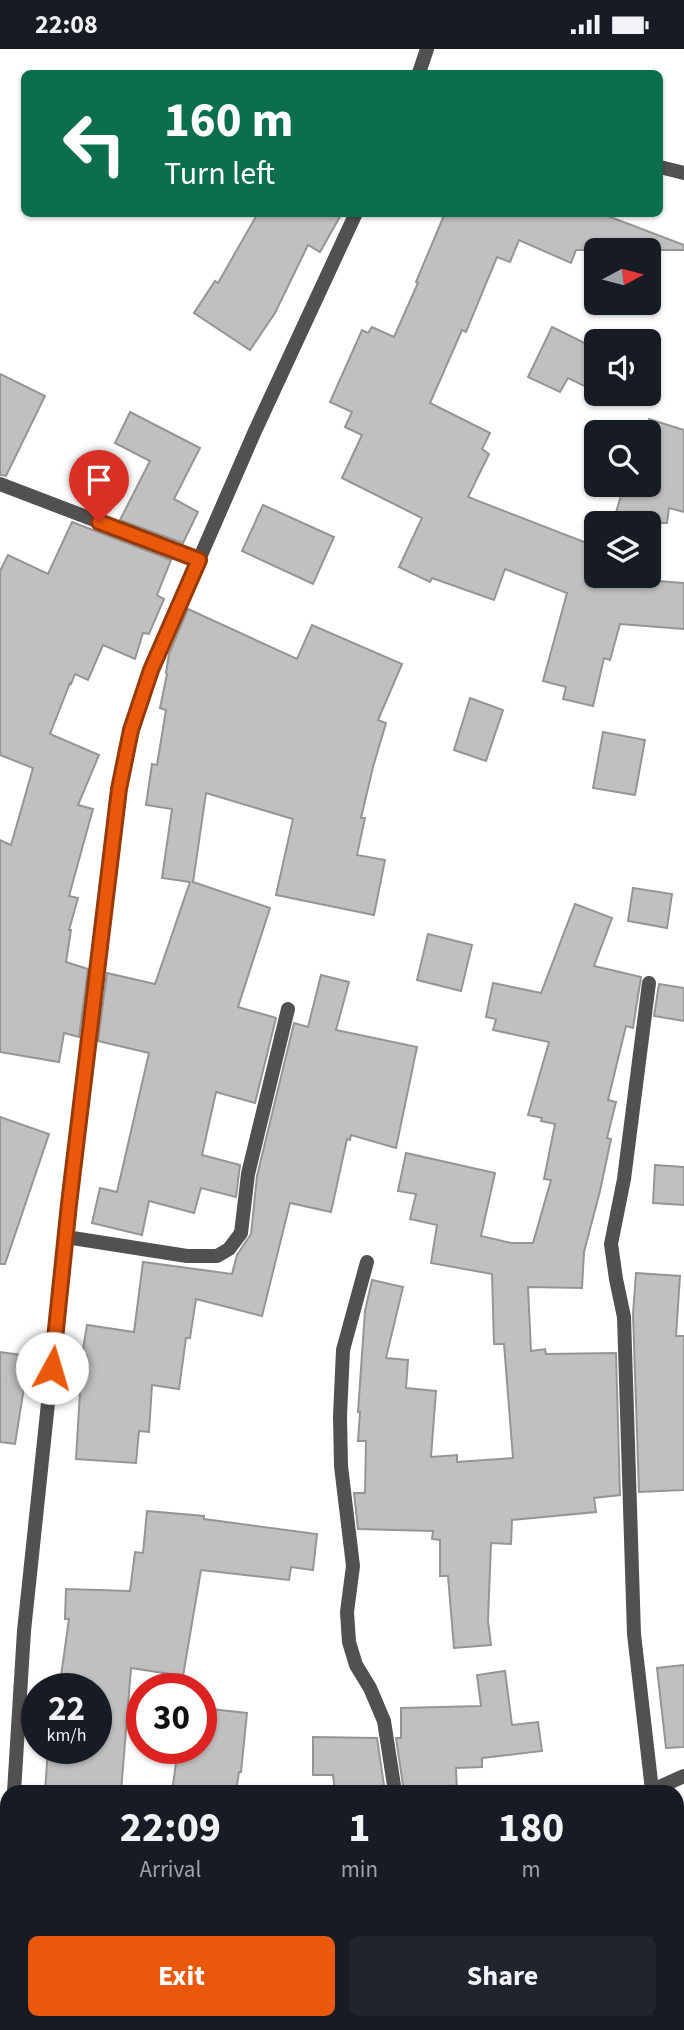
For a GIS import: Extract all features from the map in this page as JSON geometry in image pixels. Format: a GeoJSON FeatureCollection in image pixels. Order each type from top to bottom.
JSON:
{"type":"FeatureCollection","features":[{"type":"Feature","properties":{"kind":"street"},"geometry":{"type":"LineString","coordinates":[[420,70],[427,49]]}},
{"type":"Feature","properties":{"kind":"street"},"geometry":{"type":"LineString","coordinates":[[663,168],[684,173]]}},
{"type":"Feature","properties":{"kind":"street"},"geometry":{"type":"LineString","coordinates":[[14,1785],[24,1630],[66,1237],[119,789],[131,730],[151,670],[255,431],[354,217]]}},
{"type":"Feature","properties":{"kind":"street"},"geometry":{"type":"LineString","coordinates":[[0,484],[199,560]]}},
{"type":"Feature","properties":{"kind":"street"},"geometry":{"type":"LineString","coordinates":[[649,983],[624,1179],[611,1244],[624,1317],[634,1634],[649,1785]]}},
{"type":"Feature","properties":{"kind":"street"},"geometry":{"type":"LineString","coordinates":[[66,1237],[187,1257],[217,1256],[229,1249],[241,1233],[248,1174],[288,1009]]}},
{"type":"Feature","properties":{"kind":"street"},"geometry":{"type":"LineString","coordinates":[[367,1262],[343,1350],[342,1363],[341,1466],[353,1566],[347,1612],[349,1642],[356,1665],[370,1688],[384,1721],[394,1785]]}},
{"type":"Feature","properties":{"kind":"street"},"geometry":{"type":"LineString","coordinates":[[664,1785],[684,1776]]}},
{"type":"Feature","properties":{"kind":"building"},"geometry":{"type":"Polygon","coordinates":[[[256,217],[340,217],[320,252],[308,245],[275,313],[250,350],[194,313],[215,281],[218,283],[256,217]]]}},
{"type":"Feature","properties":{"kind":"building"},"geometry":{"type":"Polygon","coordinates":[[[443,217],[610,217],[684,245],[684,250],[662,250],[662,238],[584,238],[584,250],[576,250],[571,263],[519,240],[510,262],[497,257],[466,332],[462,330],[430,403],[490,433],[482,449],[489,454],[468,497],[584,542],[584,588],[661,588],[661,581],[684,583],[684,629],[620,624],[610,660],[604,658],[593,706],[563,699],[566,687],[543,681],[567,593],[505,569],[494,600],[432,578],[430,582],[399,567],[422,518],[342,478],[362,435],[345,427],[352,412],[330,402],[362,330],[368,333],[372,327],[394,337],[418,283],[416,282],[443,217]]]}},
{"type":"Feature","properties":{"kind":"building"},"geometry":{"type":"Polygon","coordinates":[[[552,327],[584,343],[584,386],[568,378],[560,392],[528,377],[552,327]]]}},
{"type":"Feature","properties":{"kind":"building"},"geometry":{"type":"Polygon","coordinates":[[[0,374],[45,396],[6,476],[0,475],[0,374]]]}},
{"type":"Feature","properties":{"kind":"building"},"geometry":{"type":"Polygon","coordinates":[[[130,412],[200,448],[174,499],[198,512],[183,543],[120,520],[150,461],[115,443],[130,412]]]}},
{"type":"Feature","properties":{"kind":"building"},"geometry":{"type":"Polygon","coordinates":[[[661,423],[684,430],[684,512],[669,508],[667,523],[661,523],[661,511],[616,511],[621,497],[661,497],[661,423]]]}},
{"type":"Feature","properties":{"kind":"building"},"geometry":{"type":"Polygon","coordinates":[[[263,505],[334,537],[313,584],[242,551],[263,505]]]}},
{"type":"Feature","properties":{"kind":"building"},"geometry":{"type":"Polygon","coordinates":[[[72,522],[171,560],[157,595],[164,599],[149,634],[143,633],[135,659],[103,645],[88,680],[75,674],[50,734],[99,755],[78,805],[93,809],[69,896],[78,898],[69,930],[66,962],[88,969],[79,1037],[64,1033],[59,1062],[0,1052],[0,840],[11,845],[33,768],[0,755],[0,571],[8,555],[48,574],[72,522]]]}},
{"type":"Feature","properties":{"kind":"building"},"geometry":{"type":"Polygon","coordinates":[[[188,609],[297,659],[312,625],[402,664],[378,720],[386,723],[361,818],[365,818],[357,855],[385,860],[374,915],[276,895],[293,819],[206,793],[193,882],[270,908],[238,1007],[276,1018],[255,1103],[216,1092],[202,1155],[240,1165],[236,1197],[201,1188],[194,1213],[149,1201],[142,1235],[92,1223],[100,1188],[117,1192],[149,1053],[98,1041],[107,973],[155,984],[190,882],[162,878],[172,809],[146,805],[152,764],[157,765],[166,710],[160,708],[169,654],[188,609]]]}},
{"type":"Feature","properties":{"kind":"building"},"geometry":{"type":"Polygon","coordinates":[[[470,698],[503,710],[486,761],[454,750],[470,698]]]}},
{"type":"Feature","properties":{"kind":"building"},"geometry":{"type":"Polygon","coordinates":[[[603,732],[645,740],[635,795],[593,788],[603,732]]]}},
{"type":"Feature","properties":{"kind":"building"},"geometry":{"type":"Polygon","coordinates":[[[633,888],[672,894],[667,928],[628,921],[633,888]]]}},
{"type":"Feature","properties":{"kind":"building"},"geometry":{"type":"Polygon","coordinates":[[[575,904],[612,918],[594,966],[641,977],[633,1028],[626,1026],[608,1100],[616,1102],[607,1138],[611,1139],[584,1252],[582,1288],[528,1287],[531,1351],[545,1349],[546,1354],[616,1353],[620,1495],[594,1498],[596,1512],[512,1520],[511,1544],[491,1543],[488,1621],[491,1645],[454,1648],[448,1576],[440,1576],[440,1540],[432,1539],[433,1531],[358,1529],[354,1493],[365,1493],[366,1441],[358,1441],[358,1412],[365,1311],[372,1280],[403,1287],[386,1358],[408,1360],[406,1388],[436,1391],[431,1457],[457,1455],[457,1462],[513,1458],[504,1344],[494,1344],[492,1274],[431,1263],[437,1225],[410,1219],[416,1194],[398,1191],[406,1153],[495,1173],[481,1236],[511,1243],[533,1243],[551,1180],[544,1179],[555,1124],[528,1115],[549,1042],[493,1030],[496,1019],[486,1017],[493,983],[541,993],[575,904]]]}},
{"type":"Feature","properties":{"kind":"building"},"geometry":{"type":"Polygon","coordinates":[[[428,934],[472,945],[461,991],[417,980],[428,934]]]}},
{"type":"Feature","properties":{"kind":"building"},"geometry":{"type":"Polygon","coordinates":[[[321,975],[349,982],[336,1030],[417,1047],[396,1148],[351,1135],[350,1140],[347,1139],[331,1212],[290,1203],[262,1316],[196,1299],[190,1338],[186,1338],[179,1389],[152,1385],[149,1432],[139,1431],[136,1463],[76,1459],[80,1392],[87,1356],[82,1355],[87,1325],[134,1332],[143,1262],[232,1274],[237,1255],[251,1234],[257,1176],[294,1023],[308,1027],[321,975]]]}},
{"type":"Feature","properties":{"kind":"building"},"geometry":{"type":"Polygon","coordinates":[[[659,984],[684,988],[684,1021],[654,1016],[659,984]]]}},
{"type":"Feature","properties":{"kind":"building"},"geometry":{"type":"Polygon","coordinates":[[[0,1117],[49,1134],[5,1264],[0,1264],[0,1117]]]}},
{"type":"Feature","properties":{"kind":"building"},"geometry":{"type":"Polygon","coordinates":[[[655,1165],[684,1167],[684,1205],[653,1203],[655,1165]]]}},
{"type":"Feature","properties":{"kind":"building"},"geometry":{"type":"Polygon","coordinates":[[[636,1273],[680,1276],[676,1336],[684,1336],[684,1490],[639,1492],[633,1314],[636,1273]]]}},
{"type":"Feature","properties":{"kind":"building"},"geometry":{"type":"Polygon","coordinates":[[[0,1352],[29,1356],[15,1444],[0,1442],[0,1352]]]}},
{"type":"Feature","properties":{"kind":"building"},"geometry":{"type":"Polygon","coordinates":[[[147,1511],[204,1516],[204,1519],[317,1534],[313,1570],[291,1567],[289,1580],[201,1570],[184,1673],[131,1668],[131,1673],[126,1673],[126,1730],[122,1785],[45,1785],[47,1764],[112,1764],[112,1673],[61,1673],[69,1619],[65,1619],[66,1589],[130,1591],[135,1552],[143,1553],[147,1511]]]}},
{"type":"Feature","properties":{"kind":"building"},"geometry":{"type":"Polygon","coordinates":[[[684,1665],[684,1747],[666,1748],[657,1668],[684,1665]]]}},
{"type":"Feature","properties":{"kind":"building"},"geometry":{"type":"Polygon","coordinates":[[[505,1671],[512,1725],[538,1722],[542,1751],[482,1758],[482,1767],[456,1768],[457,1785],[403,1785],[396,1738],[401,1738],[401,1708],[481,1706],[477,1675],[505,1671]]]}},
{"type":"Feature","properties":{"kind":"building"},"geometry":{"type":"Polygon","coordinates":[[[217,1710],[247,1713],[241,1772],[237,1785],[173,1785],[176,1764],[217,1764],[217,1710]]]}},
{"type":"Feature","properties":{"kind":"building"},"geometry":{"type":"Polygon","coordinates":[[[313,1737],[377,1738],[384,1785],[334,1785],[333,1775],[313,1775],[313,1737]]]}},
{"type":"Feature","properties":{"kind":"route"},"geometry":{"type":"LineString","coordinates":[[52,1368],[119,789],[131,730],[151,670],[199,560],[99,522]]}}]}
